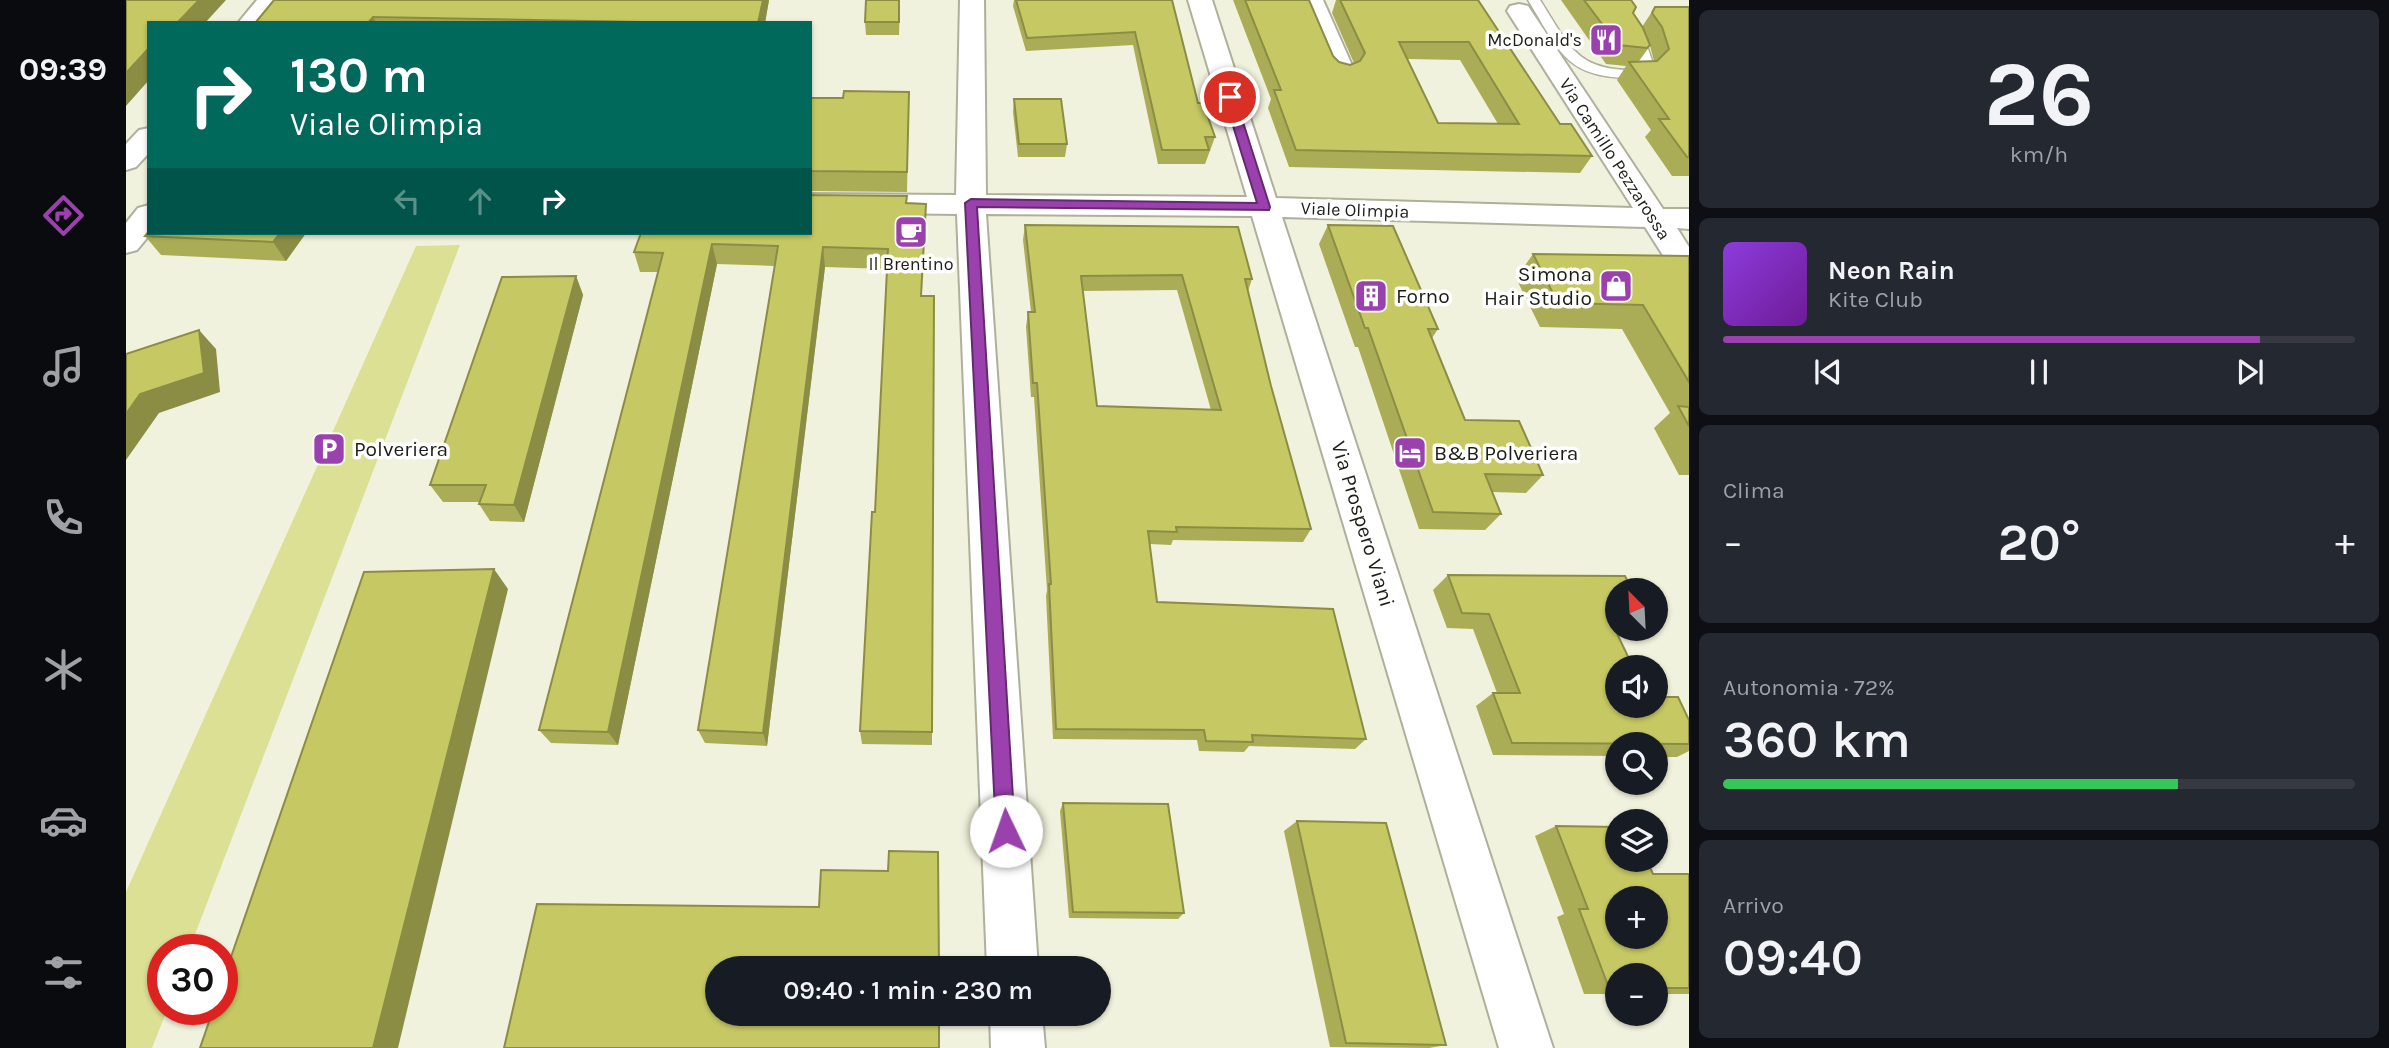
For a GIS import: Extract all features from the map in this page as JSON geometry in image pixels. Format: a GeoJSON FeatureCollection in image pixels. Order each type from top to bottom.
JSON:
{"type":"FeatureCollection","features":[{"type":"Feature","properties":{"kind":"street"},"geometry":{"type":"LineString","coordinates":[[252,21],[270,0]]}},
{"type":"Feature","properties":{"kind":"street"},"geometry":{"type":"LineString","coordinates":[[972,0],[971,203],[1012,956]]}},
{"type":"Feature","properties":{"kind":"street","name":"Via Prospero Viani"},"geometry":{"type":"LineString","coordinates":[[1200,0],[1526,1048]]}},
{"type":"Feature","properties":{"kind":"street"},"geometry":{"type":"LineString","coordinates":[[1311,0],[1342,72]]}},
{"type":"Feature","properties":{"kind":"street","name":"Via Camillo Pezzarossa"},"geometry":{"type":"LineString","coordinates":[[1527,5],[1654,218],[1689,271]]}},
{"type":"Feature","properties":{"kind":"street"},"geometry":{"type":"LineString","coordinates":[[126,161],[147,138]]}},
{"type":"Feature","properties":{"kind":"street"},"geometry":{"type":"LineString","coordinates":[[126,161],[147,164]]}},
{"type":"Feature","properties":{"kind":"street","name":"Viale Olimpia"},"geometry":{"type":"LineString","coordinates":[[812,203],[1264,207],[1689,219]]}},
{"type":"Feature","properties":{"kind":"street"},"geometry":{"type":"LineString","coordinates":[[126,243],[147,217]]}},
{"type":"Feature","properties":{"kind":"street"},"geometry":{"type":"LineString","coordinates":[[1017,1026],[1018,1048]]}},
{"type":"Feature","properties":{"kind":"lane"},"geometry":{"type":"LineString","coordinates":[[1527,5],[1586,67],[1604,74],[1639,74],[1647,66],[1640,46],[1630,31],[1634,26],[1614,0]]}},
{"type":"Feature","properties":{"kind":"green space"},"geometry":{"type":"Polygon","coordinates":[[[460,245],[195,934],[147,934],[147,1025],[161,1025],[152,1048],[126,1048],[126,892],[416,246],[460,245]]]}},
{"type":"Feature","properties":{"kind":"building"},"geometry":{"type":"Polygon","coordinates":[[[126,0],[199,0],[179,21],[147,21],[147,50],[126,73],[126,0]]]}},
{"type":"Feature","properties":{"kind":"building"},"geometry":{"type":"Polygon","coordinates":[[[274,0],[763,0],[758,21],[373,17],[370,21],[257,21],[274,0]]]}},
{"type":"Feature","properties":{"kind":"building"},"geometry":{"type":"Polygon","coordinates":[[[866,0],[899,0],[899,22],[865,22],[866,0]]]}},
{"type":"Feature","properties":{"kind":"building"},"geometry":{"type":"Polygon","coordinates":[[[1016,0],[1172,0],[1198,103],[1203,103],[1215,137],[1205,137],[1209,150],[1162,150],[1135,32],[1027,38],[1016,0]]]}},
{"type":"Feature","properties":{"kind":"building"},"geometry":{"type":"Polygon","coordinates":[[[1245,0],[1309,0],[1333,56],[1339,62],[1350,65],[1360,61],[1365,53],[1340,0],[1478,0],[1560,124],[1571,124],[1592,156],[1296,150],[1274,90],[1281,90],[1245,0]],[[1399,42],[1438,123],[1519,124],[1469,42],[1399,42]]]}},
{"type":"Feature","properties":{"kind":"building"},"geometry":{"type":"Polygon","coordinates":[[[1584,0],[1631,0],[1636,7],[1633,13],[1650,45],[1647,48],[1618,45],[1584,0]]]}},
{"type":"Feature","properties":{"kind":"building"},"geometry":{"type":"Polygon","coordinates":[[[1655,7],[1689,7],[1689,157],[1659,119],[1669,119],[1629,62],[1657,61],[1669,49],[1662,27],[1652,13],[1655,7]]]}},
{"type":"Feature","properties":{"kind":"building"},"geometry":{"type":"Polygon","coordinates":[[[844,91],[909,92],[907,172],[812,171],[812,98],[843,98],[844,91]]]}},
{"type":"Feature","properties":{"kind":"building"},"geometry":{"type":"Polygon","coordinates":[[[1014,99],[1061,99],[1067,144],[1019,144],[1014,99]]]}},
{"type":"Feature","properties":{"kind":"building"},"geometry":{"type":"Polygon","coordinates":[[[812,195],[907,196],[906,203],[926,204],[921,296],[934,296],[932,732],[860,731],[872,512],[875,512],[888,249],[823,247],[763,733],[698,730],[778,246],[712,244],[608,732],[539,730],[663,253],[634,252],[640,235],[812,235],[812,195]]]}},
{"type":"Feature","properties":{"kind":"building"},"geometry":{"type":"Polygon","coordinates":[[[1025,225],[1238,227],[1252,279],[1245,279],[1271,386],[1311,529],[1176,527],[1177,532],[1148,531],[1157,602],[1333,609],[1366,739],[1252,735],[1253,742],[1206,741],[1204,730],[1056,729],[1051,584],[1037,383],[1033,383],[1028,312],[1035,312],[1025,225]],[[1182,275],[1081,276],[1097,406],[1221,410],[1182,275]]]}},
{"type":"Feature","properties":{"kind":"building"},"geometry":{"type":"Polygon","coordinates":[[[1328,225],[1393,226],[1438,329],[1428,329],[1465,420],[1519,421],[1543,475],[1485,474],[1501,514],[1433,512],[1368,328],[1365,328],[1328,225]]]}},
{"type":"Feature","properties":{"kind":"building"},"geometry":{"type":"Polygon","coordinates":[[[147,234],[278,235],[273,242],[145,236],[147,234]]]}},
{"type":"Feature","properties":{"kind":"building"},"geometry":{"type":"Polygon","coordinates":[[[1533,254],[1689,256],[1689,382],[1643,305],[1558,303],[1533,254]]]}},
{"type":"Feature","properties":{"kind":"building"},"geometry":{"type":"Polygon","coordinates":[[[576,276],[514,505],[479,504],[486,485],[430,485],[502,277],[576,276]]]}},
{"type":"Feature","properties":{"kind":"building"},"geometry":{"type":"Polygon","coordinates":[[[199,330],[204,373],[140,394],[126,414],[126,354],[199,330]]]}},
{"type":"Feature","properties":{"kind":"building"},"geometry":{"type":"Polygon","coordinates":[[[1678,406],[1689,407],[1689,426],[1678,406]]]}},
{"type":"Feature","properties":{"kind":"building"},"geometry":{"type":"Polygon","coordinates":[[[494,569],[373,1048],[200,1048],[208,1025],[238,1025],[238,937],[364,572],[494,569]]]}},
{"type":"Feature","properties":{"kind":"building"},"geometry":{"type":"Polygon","coordinates":[[[1448,575],[1625,576],[1626,578],[1605,578],[1605,641],[1621,641],[1627,655],[1605,655],[1605,718],[1668,718],[1668,697],[1678,697],[1689,720],[1689,744],[1668,744],[1668,732],[1605,732],[1605,744],[1512,743],[1493,693],[1520,693],[1489,614],[1462,613],[1448,575]]]}},
{"type":"Feature","properties":{"kind":"building"},"geometry":{"type":"Polygon","coordinates":[[[1063,803],[1168,804],[1184,913],[1073,912],[1063,803]]]}},
{"type":"Feature","properties":{"kind":"building"},"geometry":{"type":"Polygon","coordinates":[[[1297,821],[1386,823],[1446,1045],[1346,1043],[1297,821]]]}},
{"type":"Feature","properties":{"kind":"building"},"geometry":{"type":"Polygon","coordinates":[[[1556,826],[1605,827],[1605,872],[1689,874],[1689,988],[1668,988],[1668,963],[1605,963],[1605,977],[1579,909],[1588,909],[1556,826]]]}},
{"type":"Feature","properties":{"kind":"building"},"geometry":{"type":"Polygon","coordinates":[[[889,851],[938,852],[939,956],[705,956],[705,1026],[939,1026],[939,1048],[504,1048],[537,904],[819,907],[821,870],[888,871],[889,851]]]}},
{"type":"Feature","properties":{"kind":"place","name":"McDonald's"},"geometry":{"type":"Point","coordinates":[1606,40]}},
{"type":"Feature","properties":{"kind":"place","name":"Il Brentino"},"geometry":{"type":"Point","coordinates":[911,232]}},
{"type":"Feature","properties":{"kind":"place","name":"Simona Hair Studio"},"geometry":{"type":"Point","coordinates":[1616,286]}},
{"type":"Feature","properties":{"kind":"place","name":"Forno"},"geometry":{"type":"Point","coordinates":[1371,296]}},
{"type":"Feature","properties":{"kind":"place","name":"Polveriera"},"geometry":{"type":"Point","coordinates":[329,449]}},
{"type":"Feature","properties":{"kind":"place","name":"B&B Polveriera"},"geometry":{"type":"Point","coordinates":[1410,453]}},
{"type":"Feature","properties":{"kind":"route"},"geometry":{"type":"LineString","coordinates":[[1006,831],[971,203],[1264,207],[1230,97]]}}]}
